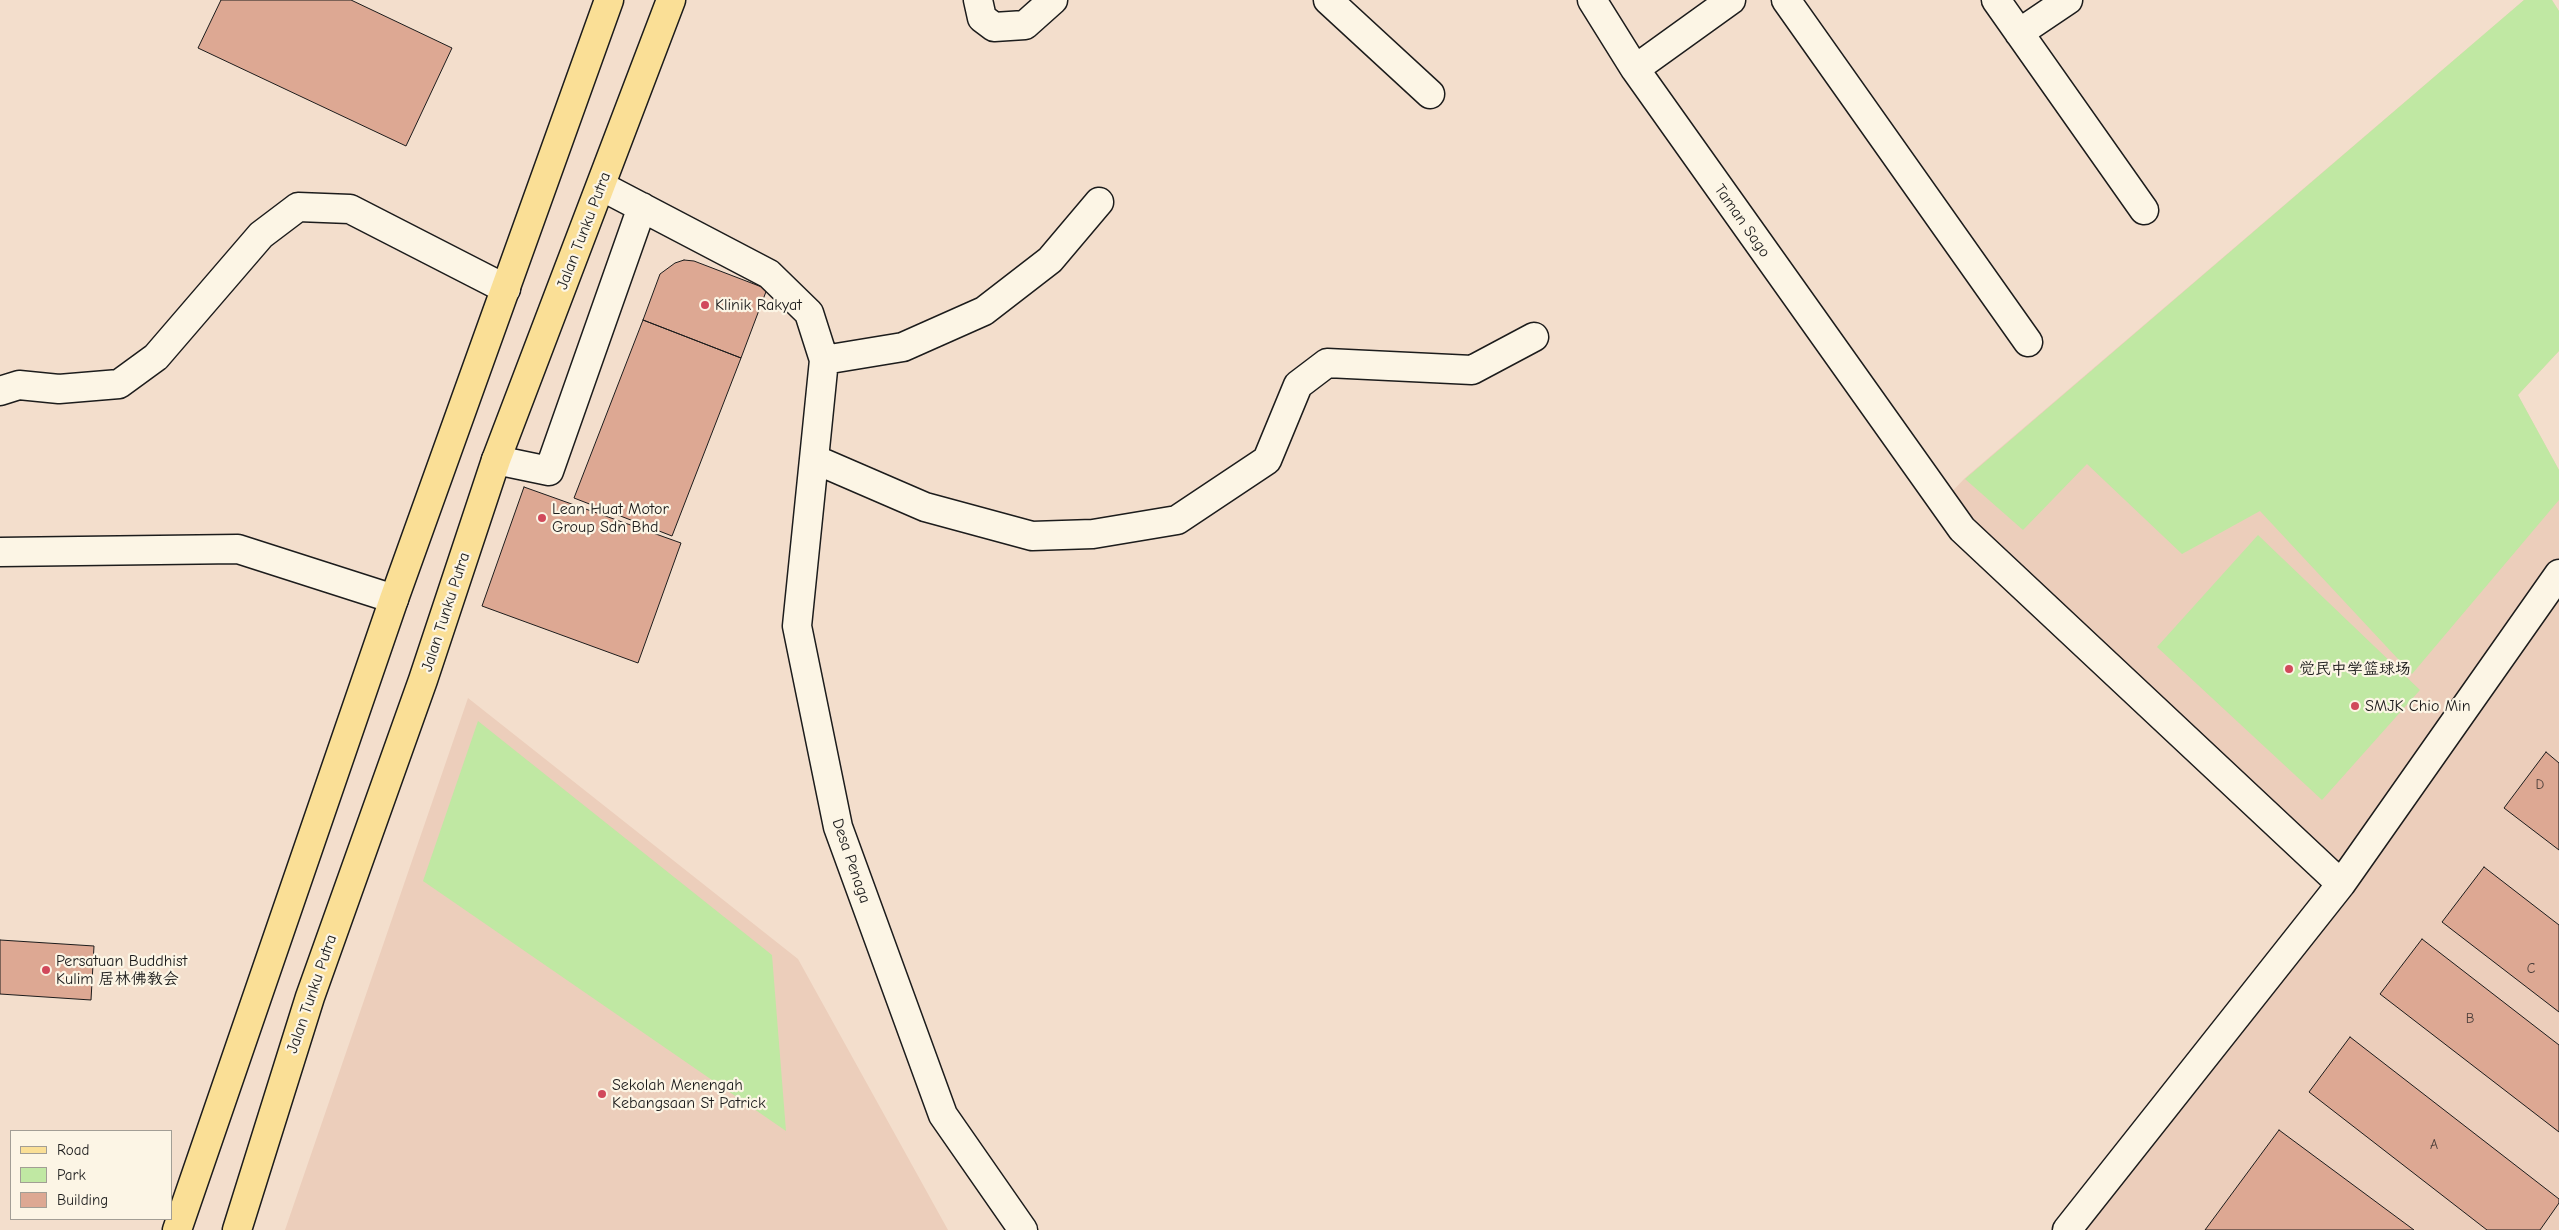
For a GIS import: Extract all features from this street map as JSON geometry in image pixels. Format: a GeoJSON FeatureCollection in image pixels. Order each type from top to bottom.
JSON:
{"type":"FeatureCollection","features":[{"type":"Feature","properties":{"kind":"main road"},"geometry":{"type":"LineString","coordinates":[[177,1230],[394,599],[609,0]]}},
{"type":"Feature","properties":{"kind":"main road","name":"Jalan Tunku Putra"},"geometry":{"type":"LineString","coordinates":[[237,1230],[310,997],[423,680],[496,460],[671,0]]}},
{"type":"Feature","properties":{"kind":"street"},"geometry":{"type":"LineString","coordinates":[[978,0],[982,18],[994,27],[1025,25],[1053,0]]}},
{"type":"Feature","properties":{"kind":"street"},"geometry":{"type":"LineString","coordinates":[[1328,0],[1430,94]]}},
{"type":"Feature","properties":{"kind":"street","name":"Taman Sago"},"geometry":{"type":"LineString","coordinates":[[1592,0],[1635,69],[1962,529],[2341,884]]}},
{"type":"Feature","properties":{"kind":"street"},"geometry":{"type":"LineString","coordinates":[[1635,69],[1731,0]]}},
{"type":"Feature","properties":{"kind":"street"},"geometry":{"type":"LineString","coordinates":[[1786,0],[2028,342]]}},
{"type":"Feature","properties":{"kind":"street"},"geometry":{"type":"LineString","coordinates":[[1996,0],[2144,210]]}},
{"type":"Feature","properties":{"kind":"street"},"geometry":{"type":"LineString","coordinates":[[2019,33],[2068,0]]}},
{"type":"Feature","properties":{"kind":"street"},"geometry":{"type":"LineString","coordinates":[[601,186],[769,274],[809,313],[824,360],[903,347],[984,311],[1050,260],[1098,202]]}},
{"type":"Feature","properties":{"kind":"street"},"geometry":{"type":"LineString","coordinates":[[0,391],[18,385],[59,389],[119,384],[156,357],[261,235],[298,207],[350,208],[506,289]]}},
{"type":"Feature","properties":{"kind":"street"},"geometry":{"type":"LineString","coordinates":[[496,460],[549,471],[642,207]]}},
{"type":"Feature","properties":{"kind":"street"},"geometry":{"type":"LineString","coordinates":[[814,459],[925,507],[1032,536],[1093,534],[1177,520],[1267,460],[1298,385],[1327,363],[1472,370],[1534,337]]}},
{"type":"Feature","properties":{"kind":"street","name":"Desa Penaga"},"geometry":{"type":"LineString","coordinates":[[824,360],[797,626],[838,828],[943,1115],[1023,1230]]}},
{"type":"Feature","properties":{"kind":"street"},"geometry":{"type":"LineString","coordinates":[[0,552],[238,549],[394,599]]}},
{"type":"Feature","properties":{"kind":"street"},"geometry":{"type":"LineString","coordinates":[[2067,1230],[2341,884],[2559,574]]}},
{"type":"Feature","properties":{"kind":"shaded area","name":"SMJK Chio Min"},"geometry":{"type":"Polygon","coordinates":[[[2524,0],[2552,0],[2559,11],[2559,351],[2518,395],[2559,470],[2559,1230],[2067,1230],[2341,884],[1942,502],[1965,478],[2524,0]]]}},
{"type":"Feature","properties":{"kind":"shaded area","name":"Sekolah Menengah Kebangsaan St Patrick"},"geometry":{"type":"Polygon","coordinates":[[[468,698],[798,959],[948,1230],[285,1230],[468,698]]]}},
{"type":"Feature","properties":{"kind":"green space"},"geometry":{"type":"Polygon","coordinates":[[[2524,0],[2552,0],[2559,11],[2559,351],[2518,395],[2559,470],[2559,500],[2412,674],[2260,511],[2182,554],[2087,464],[2023,530],[1965,479],[2524,0]]]}},
{"type":"Feature","properties":{"kind":"green space","name":"觉民中学篮球场"},"geometry":{"type":"Polygon","coordinates":[[[2258,535],[2420,690],[2322,800],[2157,647],[2258,535]]]}},
{"type":"Feature","properties":{"kind":"green space"},"geometry":{"type":"Polygon","coordinates":[[[478,721],[772,955],[786,1131],[423,881],[478,721]]]}},
{"type":"Feature","properties":{"kind":"building"},"geometry":{"type":"Polygon","coordinates":[[[221,0],[351,0],[452,48],[406,146],[198,48],[221,0]]]}},
{"type":"Feature","properties":{"kind":"building","name":"Klinik Rakyat"},"geometry":{"type":"Polygon","coordinates":[[[684,260],[694,261],[767,289],[741,358],[643,320],[660,274],[675,263],[684,260]]]}},
{"type":"Feature","properties":{"kind":"building"},"geometry":{"type":"Polygon","coordinates":[[[643,320],[741,358],[672,536],[574,498],[643,320]]]}},
{"type":"Feature","properties":{"kind":"building"},"geometry":{"type":"Polygon","coordinates":[[[524,487],[681,543],[638,663],[482,606],[524,487]]]}},
{"type":"Feature","properties":{"kind":"building"},"geometry":{"type":"Polygon","coordinates":[[[2546,752],[2559,763],[2559,850],[2504,808],[2546,752]]]}},
{"type":"Feature","properties":{"kind":"building"},"geometry":{"type":"Polygon","coordinates":[[[2484,867],[2559,925],[2559,1012],[2442,922],[2484,867]]]}},
{"type":"Feature","properties":{"kind":"building"},"geometry":{"type":"Polygon","coordinates":[[[2422,939],[2559,1045],[2559,1132],[2380,994],[2422,939]]]}},
{"type":"Feature","properties":{"kind":"building","name":"Persatuan Buddhist Kulim 居林佛教会"},"geometry":{"type":"Polygon","coordinates":[[[0,940],[94,946],[91,1000],[0,994],[0,940]]]}},
{"type":"Feature","properties":{"kind":"building"},"geometry":{"type":"Polygon","coordinates":[[[2350,1037],[2559,1199],[2559,1203],[2540,1230],[2487,1230],[2309,1092],[2350,1037]]]}},
{"type":"Feature","properties":{"kind":"building"},"geometry":{"type":"Polygon","coordinates":[[[2279,1130],[2414,1230],[2205,1230],[2279,1130]]]}},
{"type":"Feature","properties":{"kind":"place","name":"Klinik Rakyat"},"geometry":{"type":"Point","coordinates":[705,305]}},
{"type":"Feature","properties":{"kind":"place","name":"Lean Huat Motor Group Sdn Bhd"},"geometry":{"type":"Point","coordinates":[542,518]}},
{"type":"Feature","properties":{"kind":"place","name":"觉民中学篮球场"},"geometry":{"type":"Point","coordinates":[2289,669]}},
{"type":"Feature","properties":{"kind":"place","name":"SMJK Chio Min"},"geometry":{"type":"Point","coordinates":[2355,706]}},
{"type":"Feature","properties":{"kind":"place","name":"Persatuan Buddhist Kulim 居林佛教会"},"geometry":{"type":"Point","coordinates":[46,970]}},
{"type":"Feature","properties":{"kind":"place","name":"Sekolah Menengah Kebangsaan St Patrick"},"geometry":{"type":"Point","coordinates":[602,1094]}}]}
